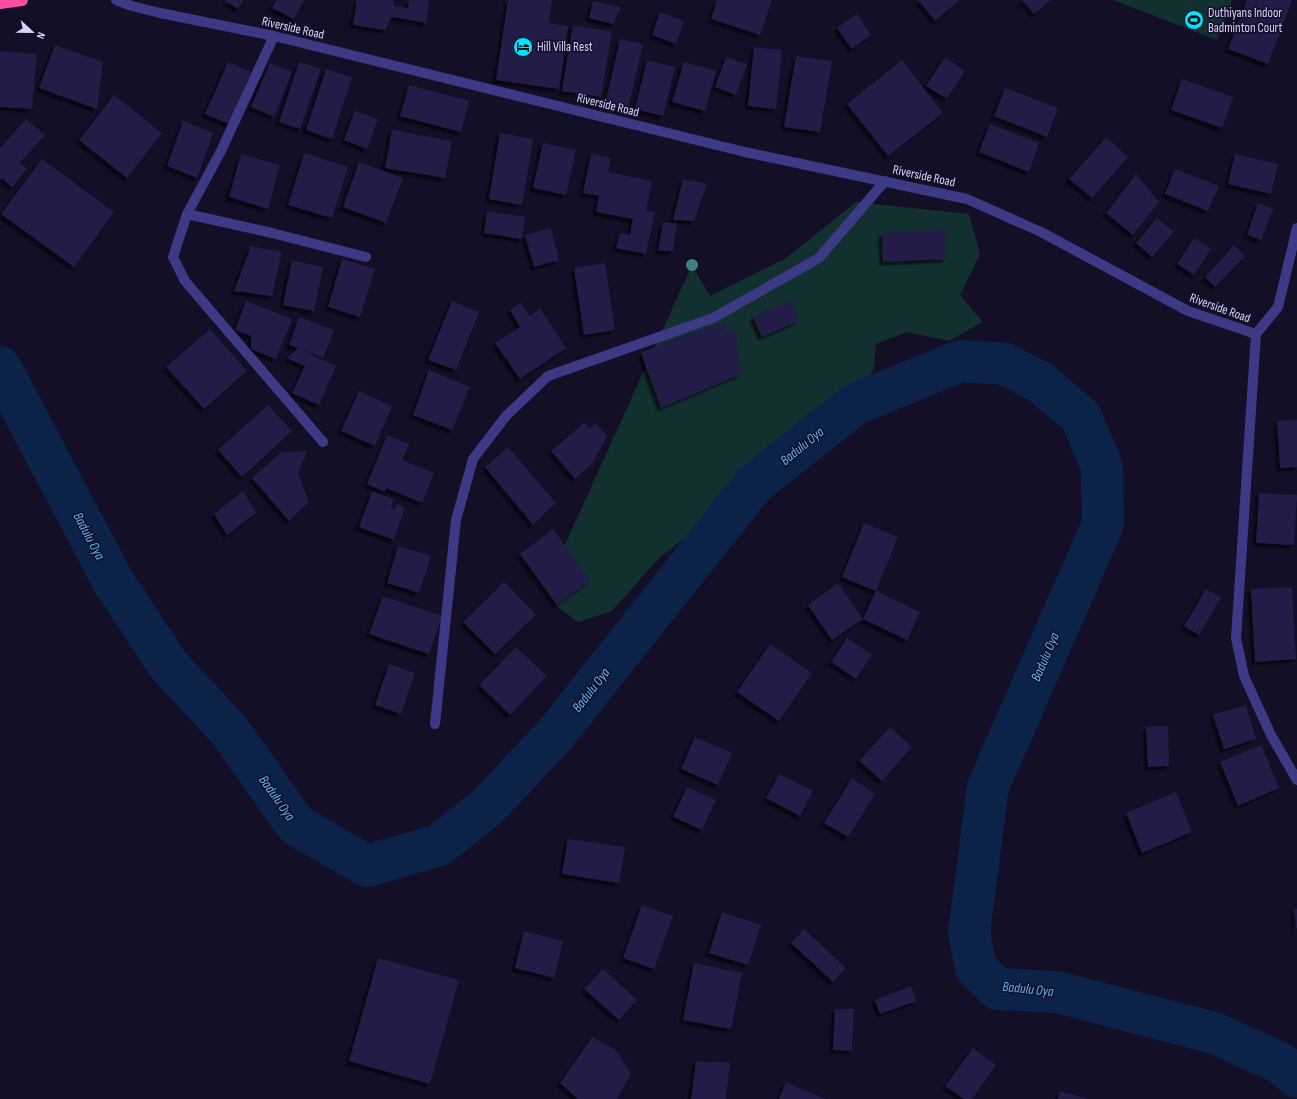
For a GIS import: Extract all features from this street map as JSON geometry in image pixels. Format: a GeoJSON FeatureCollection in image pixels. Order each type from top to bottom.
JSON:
{"type":"FeatureCollection","features":[{"type":"Feature","properties":{"kind":"highway"},"geometry":{"type":"LineString","coordinates":[[0,3],[22,0]]}},
{"type":"Feature","properties":{"kind":"street","name":"Riverside Road"},"geometry":{"type":"LineString","coordinates":[[116,0],[132,6],[160,13],[274,36],[744,152],[967,199],[1041,232],[1188,311],[1256,334],[1236,638],[1244,676],[1272,735],[1297,780]]}},
{"type":"Feature","properties":{"kind":"street"},"geometry":{"type":"LineString","coordinates":[[274,36],[221,151],[186,214],[173,257],[184,281],[323,442]]}},
{"type":"Feature","properties":{"kind":"street"},"geometry":{"type":"LineString","coordinates":[[435,724],[456,520],[474,459],[506,416],[548,376],[713,318],[819,258],[885,181]]}},
{"type":"Feature","properties":{"kind":"street"},"geometry":{"type":"LineString","coordinates":[[186,214],[272,233],[366,257]]}},
{"type":"Feature","properties":{"kind":"street"},"geometry":{"type":"LineString","coordinates":[[1256,334],[1278,307],[1297,228]]}},
{"type":"Feature","properties":{"kind":"green space","name":"Duthiyans Indoor Badminton Court"},"geometry":{"type":"Polygon","coordinates":[[[1113,0],[1232,0],[1217,40],[1113,0]]]}},
{"type":"Feature","properties":{"kind":"green space"},"geometry":{"type":"Polygon","coordinates":[[[856,202],[969,214],[980,254],[960,295],[983,322],[949,341],[907,332],[876,344],[874,368],[855,404],[834,397],[817,420],[742,470],[698,528],[660,557],[612,611],[578,622],[555,605],[573,561],[562,551],[692,265],[710,296],[785,259],[856,202]]]}},
{"type":"Feature","properties":{"kind":"building"},"geometry":{"type":"Polygon","coordinates":[[[224,0],[243,0],[238,9],[224,0]]]}},
{"type":"Feature","properties":{"kind":"building"},"geometry":{"type":"Polygon","coordinates":[[[277,0],[304,0],[294,19],[272,8],[277,0]]]}},
{"type":"Feature","properties":{"kind":"building"},"geometry":{"type":"Polygon","coordinates":[[[357,0],[393,0],[394,6],[408,8],[409,0],[429,0],[426,23],[392,17],[385,30],[353,25],[357,0]]]}},
{"type":"Feature","properties":{"kind":"building"},"geometry":{"type":"Polygon","coordinates":[[[508,0],[552,0],[549,23],[568,26],[559,89],[496,80],[508,0]]]}},
{"type":"Feature","properties":{"kind":"building"},"geometry":{"type":"Polygon","coordinates":[[[717,0],[772,0],[760,35],[711,19],[717,0]]]}},
{"type":"Feature","properties":{"kind":"building"},"geometry":{"type":"Polygon","coordinates":[[[918,0],[960,0],[935,21],[918,0]]]}},
{"type":"Feature","properties":{"kind":"building"},"geometry":{"type":"Polygon","coordinates":[[[1022,0],[1051,0],[1034,14],[1022,0]]]}},
{"type":"Feature","properties":{"kind":"building"},"geometry":{"type":"Polygon","coordinates":[[[1247,0],[1292,0],[1268,64],[1228,49],[1247,0]]]}},
{"type":"Feature","properties":{"kind":"building"},"geometry":{"type":"Polygon","coordinates":[[[593,1],[621,7],[613,24],[589,18],[593,1]]]}},
{"type":"Feature","properties":{"kind":"building"},"geometry":{"type":"Polygon","coordinates":[[[660,12],[684,21],[676,44],[652,35],[660,12]]]}},
{"type":"Feature","properties":{"kind":"building"},"geometry":{"type":"Polygon","coordinates":[[[857,14],[871,35],[852,49],[837,28],[857,14]]]}},
{"type":"Feature","properties":{"kind":"building"},"geometry":{"type":"Polygon","coordinates":[[[573,25],[612,32],[601,97],[562,91],[573,25]]]}},
{"type":"Feature","properties":{"kind":"building"},"geometry":{"type":"Polygon","coordinates":[[[620,39],[643,44],[628,109],[605,104],[620,39]]]}},
{"type":"Feature","properties":{"kind":"building"},"geometry":{"type":"Polygon","coordinates":[[[55,45],[103,62],[97,109],[39,88],[55,45]]]}},
{"type":"Feature","properties":{"kind":"building"},"geometry":{"type":"Polygon","coordinates":[[[754,47],[782,50],[776,109],[748,106],[754,47]]]}},
{"type":"Feature","properties":{"kind":"building"},"geometry":{"type":"Polygon","coordinates":[[[0,51],[37,54],[32,109],[0,107],[0,51]]]}},
{"type":"Feature","properties":{"kind":"building"},"geometry":{"type":"Polygon","coordinates":[[[796,56],[832,61],[820,132],[784,127],[796,56]]]}},
{"type":"Feature","properties":{"kind":"building"},"geometry":{"type":"Polygon","coordinates":[[[726,57],[747,64],[736,95],[715,87],[726,57]]]}},
{"type":"Feature","properties":{"kind":"building"},"geometry":{"type":"Polygon","coordinates":[[[945,57],[965,71],[947,99],[926,86],[945,57]]]}},
{"type":"Feature","properties":{"kind":"building"},"geometry":{"type":"Polygon","coordinates":[[[647,60],[675,67],[663,116],[635,109],[647,60]]]}},
{"type":"Feature","properties":{"kind":"building"},"geometry":{"type":"Polygon","coordinates":[[[902,60],[943,113],[888,156],[847,104],[902,60]]]}},
{"type":"Feature","properties":{"kind":"building"},"geometry":{"type":"Polygon","coordinates":[[[228,62],[251,72],[229,124],[205,114],[228,62]]]}},
{"type":"Feature","properties":{"kind":"building"},"geometry":{"type":"Polygon","coordinates":[[[299,62],[321,69],[300,129],[279,122],[299,62]]]}},
{"type":"Feature","properties":{"kind":"building"},"geometry":{"type":"Polygon","coordinates":[[[684,62],[716,71],[705,111],[672,102],[684,62]]]}},
{"type":"Feature","properties":{"kind":"building"},"geometry":{"type":"Polygon","coordinates":[[[270,63],[292,72],[274,117],[251,107],[270,63]]]}},
{"type":"Feature","properties":{"kind":"building"},"geometry":{"type":"Polygon","coordinates":[[[326,69],[352,77],[332,139],[306,130],[326,69]]]}},
{"type":"Feature","properties":{"kind":"building"},"geometry":{"type":"Polygon","coordinates":[[[1182,79],[1233,97],[1222,128],[1171,110],[1182,79]]]}},
{"type":"Feature","properties":{"kind":"building"},"geometry":{"type":"Polygon","coordinates":[[[409,85],[469,101],[461,132],[400,116],[409,85]]]}},
{"type":"Feature","properties":{"kind":"building"},"geometry":{"type":"Polygon","coordinates":[[[1005,88],[1058,108],[1047,137],[994,116],[1005,88]]]}},
{"type":"Feature","properties":{"kind":"building"},"geometry":{"type":"Polygon","coordinates":[[[114,95],[162,133],[127,178],[79,140],[114,95]]]}},
{"type":"Feature","properties":{"kind":"building"},"geometry":{"type":"Polygon","coordinates":[[[355,111],[378,119],[367,149],[344,140],[355,111]]]}},
{"type":"Feature","properties":{"kind":"building"},"geometry":{"type":"Polygon","coordinates":[[[26,119],[45,135],[20,163],[27,169],[12,187],[2,178],[0,181],[0,148],[26,119]]]}},
{"type":"Feature","properties":{"kind":"building"},"geometry":{"type":"Polygon","coordinates":[[[183,121],[213,133],[197,178],[167,166],[183,121]]]}},
{"type":"Feature","properties":{"kind":"building"},"geometry":{"type":"Polygon","coordinates":[[[990,124],[1039,143],[1029,172],[979,152],[990,124]]]}},
{"type":"Feature","properties":{"kind":"building"},"geometry":{"type":"Polygon","coordinates":[[[392,130],[452,141],[445,178],[385,168],[392,130]]]}},
{"type":"Feature","properties":{"kind":"building"},"geometry":{"type":"Polygon","coordinates":[[[500,133],[533,139],[522,205],[489,199],[500,133]]]}},
{"type":"Feature","properties":{"kind":"building"},"geometry":{"type":"Polygon","coordinates":[[[1106,137],[1128,157],[1092,198],[1069,179],[1106,137]]]}},
{"type":"Feature","properties":{"kind":"building"},"geometry":{"type":"Polygon","coordinates":[[[543,143],[576,150],[566,195],[533,188],[543,143]]]}},
{"type":"Feature","properties":{"kind":"building"},"geometry":{"type":"Polygon","coordinates":[[[304,153],[348,167],[332,218],[288,205],[304,153]]]}},
{"type":"Feature","properties":{"kind":"building"},"geometry":{"type":"Polygon","coordinates":[[[241,154],[280,165],[268,209],[229,197],[241,154]]]}},
{"type":"Feature","properties":{"kind":"building"},"geometry":{"type":"Polygon","coordinates":[[[591,154],[611,158],[608,172],[652,181],[646,210],[655,212],[646,254],[616,248],[620,233],[630,235],[633,219],[596,212],[599,196],[583,193],[591,154]]]}},
{"type":"Feature","properties":{"kind":"building"},"geometry":{"type":"Polygon","coordinates":[[[1235,154],[1278,164],[1271,194],[1228,184],[1235,154]]]}},
{"type":"Feature","properties":{"kind":"building"},"geometry":{"type":"Polygon","coordinates":[[[42,159],[114,212],[74,267],[1,214],[42,159]]]}},
{"type":"Feature","properties":{"kind":"building"},"geometry":{"type":"Polygon","coordinates":[[[359,162],[403,178],[386,223],[343,207],[359,162]]]}},
{"type":"Feature","properties":{"kind":"building"},"geometry":{"type":"Polygon","coordinates":[[[1175,169],[1219,186],[1208,211],[1165,194],[1175,169]]]}},
{"type":"Feature","properties":{"kind":"building"},"geometry":{"type":"Polygon","coordinates":[[[1136,174],[1159,202],[1133,235],[1106,213],[1136,174]]]}},
{"type":"Feature","properties":{"kind":"building"},"geometry":{"type":"Polygon","coordinates":[[[683,179],[707,184],[694,221],[673,220],[683,179]]]}},
{"type":"Feature","properties":{"kind":"building"},"geometry":{"type":"Polygon","coordinates":[[[1258,203],[1273,209],[1261,240],[1247,235],[1258,203]]]}},
{"type":"Feature","properties":{"kind":"building"},"geometry":{"type":"Polygon","coordinates":[[[487,211],[525,217],[522,239],[484,233],[487,211]]]}},
{"type":"Feature","properties":{"kind":"building"},"geometry":{"type":"Polygon","coordinates":[[[1157,218],[1174,232],[1152,257],[1136,243],[1157,218]]]}},
{"type":"Feature","properties":{"kind":"building"},"geometry":{"type":"Polygon","coordinates":[[[663,223],[677,223],[673,251],[658,251],[663,223]]]}},
{"type":"Feature","properties":{"kind":"building"},"geometry":{"type":"Polygon","coordinates":[[[551,228],[559,260],[534,267],[525,235],[551,228]]]}},
{"type":"Feature","properties":{"kind":"building"},"geometry":{"type":"Polygon","coordinates":[[[945,230],[946,259],[883,262],[882,233],[945,230]]]}},
{"type":"Feature","properties":{"kind":"building"},"geometry":{"type":"Polygon","coordinates":[[[1194,238],[1211,249],[1194,275],[1177,264],[1194,238]]]}},
{"type":"Feature","properties":{"kind":"building"},"geometry":{"type":"Polygon","coordinates":[[[1234,245],[1245,256],[1215,287],[1205,277],[1234,245]]]}},
{"type":"Feature","properties":{"kind":"building"},"geometry":{"type":"Polygon","coordinates":[[[251,246],[282,252],[272,296],[234,291],[251,246]]]}},
{"type":"Feature","properties":{"kind":"building"},"geometry":{"type":"Polygon","coordinates":[[[342,259],[375,269],[360,317],[328,307],[342,259]]]}},
{"type":"Feature","properties":{"kind":"building"},"geometry":{"type":"Polygon","coordinates":[[[292,260],[323,267],[314,311],[283,305],[292,260]]]}},
{"type":"Feature","properties":{"kind":"building"},"geometry":{"type":"Polygon","coordinates":[[[605,263],[615,330],[584,335],[574,268],[605,263]]]}},
{"type":"Feature","properties":{"kind":"building"},"geometry":{"type":"Polygon","coordinates":[[[790,300],[799,321],[762,337],[753,317],[790,300]]]}},
{"type":"Feature","properties":{"kind":"building"},"geometry":{"type":"Polygon","coordinates":[[[246,301],[292,319],[276,359],[251,349],[251,336],[235,330],[246,301]]]}},
{"type":"Feature","properties":{"kind":"building"},"geometry":{"type":"Polygon","coordinates":[[[452,301],[479,312],[456,370],[428,360],[452,301]]]}},
{"type":"Feature","properties":{"kind":"building"},"geometry":{"type":"Polygon","coordinates":[[[521,303],[530,316],[540,308],[566,348],[520,379],[495,343],[520,327],[510,310],[521,303]]]}},
{"type":"Feature","properties":{"kind":"building"},"geometry":{"type":"Polygon","coordinates":[[[299,317],[334,330],[323,358],[302,350],[336,366],[319,405],[292,393],[305,366],[287,358],[298,348],[289,345],[299,317]]]}},
{"type":"Feature","properties":{"kind":"building"},"geometry":{"type":"Polygon","coordinates":[[[725,323],[726,333],[736,329],[741,374],[661,408],[641,353],[683,336],[725,323]]]}},
{"type":"Feature","properties":{"kind":"building"},"geometry":{"type":"Polygon","coordinates":[[[210,329],[247,371],[204,409],[166,367],[210,329]]]}},
{"type":"Feature","properties":{"kind":"building"},"geometry":{"type":"Polygon","coordinates":[[[429,370],[470,387],[452,430],[413,415],[429,370]]]}},
{"type":"Feature","properties":{"kind":"building"},"geometry":{"type":"Polygon","coordinates":[[[359,391],[392,406],[375,446],[341,431],[359,391]]]}},
{"type":"Feature","properties":{"kind":"building"},"geometry":{"type":"Polygon","coordinates":[[[268,405],[292,431],[242,477],[218,450],[268,405]]]}},
{"type":"Feature","properties":{"kind":"building"},"geometry":{"type":"Polygon","coordinates":[[[1297,420],[1297,467],[1280,468],[1277,421],[1297,420]]]}},
{"type":"Feature","properties":{"kind":"building"},"geometry":{"type":"Polygon","coordinates":[[[584,423],[589,429],[596,423],[607,436],[592,464],[575,479],[551,451],[584,423]]]}},
{"type":"Feature","properties":{"kind":"building"},"geometry":{"type":"Polygon","coordinates":[[[387,435],[409,444],[402,460],[434,473],[422,503],[386,488],[385,492],[367,484],[387,435]]]}},
{"type":"Feature","properties":{"kind":"building"},"geometry":{"type":"Polygon","coordinates":[[[508,447],[556,503],[533,525],[485,467],[508,447]]]}},
{"type":"Feature","properties":{"kind":"building"},"geometry":{"type":"Polygon","coordinates":[[[307,451],[298,473],[309,502],[289,521],[252,478],[281,452],[307,451]]]}},
{"type":"Feature","properties":{"kind":"building"},"geometry":{"type":"Polygon","coordinates":[[[243,491],[256,513],[227,535],[214,514],[243,491]]]}},
{"type":"Feature","properties":{"kind":"building"},"geometry":{"type":"Polygon","coordinates":[[[372,491],[394,499],[391,506],[395,510],[397,504],[405,507],[394,540],[359,527],[372,491]]]}},
{"type":"Feature","properties":{"kind":"building"},"geometry":{"type":"Polygon","coordinates":[[[1259,493],[1297,495],[1294,545],[1256,543],[1259,493]]]}},
{"type":"Feature","properties":{"kind":"building"},"geometry":{"type":"Polygon","coordinates":[[[864,523],[898,537],[876,591],[842,577],[864,523]]]}},
{"type":"Feature","properties":{"kind":"building"},"geometry":{"type":"Polygon","coordinates":[[[553,529],[590,581],[557,605],[520,554],[553,529]]]}},
{"type":"Feature","properties":{"kind":"building"},"geometry":{"type":"Polygon","coordinates":[[[398,546],[431,556],[419,593],[387,583],[398,546]]]}},
{"type":"Feature","properties":{"kind":"building"},"geometry":{"type":"Polygon","coordinates":[[[504,582],[536,615],[495,654],[463,622],[504,582]]]}},
{"type":"Feature","properties":{"kind":"building"},"geometry":{"type":"Polygon","coordinates":[[[838,583],[863,619],[832,640],[808,605],[838,583]]]}},
{"type":"Feature","properties":{"kind":"building"},"geometry":{"type":"Polygon","coordinates":[[[1292,587],[1296,659],[1255,662],[1251,589],[1292,587]]]}},
{"type":"Feature","properties":{"kind":"building"},"geometry":{"type":"Polygon","coordinates":[[[1206,589],[1221,598],[1199,635],[1184,626],[1206,589]]]}},
{"type":"Feature","properties":{"kind":"building"},"geometry":{"type":"Polygon","coordinates":[[[876,591],[920,612],[907,640],[863,619],[876,591]]]}},
{"type":"Feature","properties":{"kind":"building"},"geometry":{"type":"Polygon","coordinates":[[[383,596],[442,616],[429,654],[369,634],[383,596]]]}},
{"type":"Feature","properties":{"kind":"building"},"geometry":{"type":"Polygon","coordinates":[[[847,638],[872,655],[856,679],[831,662],[847,638]]]}},
{"type":"Feature","properties":{"kind":"building"},"geometry":{"type":"Polygon","coordinates":[[[770,644],[812,673],[779,721],[737,692],[770,644]]]}},
{"type":"Feature","properties":{"kind":"building"},"geometry":{"type":"Polygon","coordinates":[[[516,647],[547,676],[510,715],[479,685],[516,647]]]}},
{"type":"Feature","properties":{"kind":"building"},"geometry":{"type":"Polygon","coordinates":[[[389,664],[415,673],[401,714],[375,705],[389,664]]]}},
{"type":"Feature","properties":{"kind":"building"},"geometry":{"type":"Polygon","coordinates":[[[1246,705],[1256,739],[1224,749],[1213,715],[1246,705]]]}},
{"type":"Feature","properties":{"kind":"building"},"geometry":{"type":"Polygon","coordinates":[[[1168,726],[1169,766],[1148,767],[1146,727],[1168,726]]]}},
{"type":"Feature","properties":{"kind":"building"},"geometry":{"type":"Polygon","coordinates":[[[890,727],[912,747],[882,781],[859,761],[890,727]]]}},
{"type":"Feature","properties":{"kind":"building"},"geometry":{"type":"Polygon","coordinates":[[[695,737],[732,753],[718,785],[681,769],[695,737]]]}},
{"type":"Feature","properties":{"kind":"building"},"geometry":{"type":"Polygon","coordinates":[[[1261,745],[1279,788],[1238,806],[1220,762],[1261,745]]]}},
{"type":"Feature","properties":{"kind":"building"},"geometry":{"type":"Polygon","coordinates":[[[779,774],[813,791],[800,816],[766,798],[779,774]]]}},
{"type":"Feature","properties":{"kind":"building"},"geometry":{"type":"Polygon","coordinates":[[[852,778],[875,794],[848,837],[824,823],[852,778]]]}},
{"type":"Feature","properties":{"kind":"building"},"geometry":{"type":"Polygon","coordinates":[[[687,787],[716,800],[702,830],[673,817],[687,787]]]}},
{"type":"Feature","properties":{"kind":"building"},"geometry":{"type":"Polygon","coordinates":[[[1176,792],[1192,832],[1142,853],[1126,813],[1176,792]]]}},
{"type":"Feature","properties":{"kind":"building"},"geometry":{"type":"Polygon","coordinates":[[[568,839],[625,847],[619,883],[562,874],[568,839]]]}},
{"type":"Feature","properties":{"kind":"building"},"geometry":{"type":"Polygon","coordinates":[[[642,905],[673,916],[654,969],[623,958],[642,905]]]}},
{"type":"Feature","properties":{"kind":"building"},"geometry":{"type":"Polygon","coordinates":[[[1294,909],[1297,909],[1297,928],[1296,928],[1294,909]]]}},
{"type":"Feature","properties":{"kind":"building"},"geometry":{"type":"Polygon","coordinates":[[[722,912],[761,925],[748,965],[709,953],[722,912]]]}},
{"type":"Feature","properties":{"kind":"building"},"geometry":{"type":"Polygon","coordinates":[[[804,929],[846,968],[833,982],[791,943],[804,929]]]}},
{"type":"Feature","properties":{"kind":"building"},"geometry":{"type":"Polygon","coordinates":[[[524,931],[563,941],[554,978],[515,968],[524,931]]]}},
{"type":"Feature","properties":{"kind":"building"},"geometry":{"type":"Polygon","coordinates":[[[378,958],[459,980],[430,1084],[349,1061],[378,958]]]}},
{"type":"Feature","properties":{"kind":"building"},"geometry":{"type":"Polygon","coordinates":[[[694,963],[742,973],[731,1029],[683,1020],[694,963]]]}},
{"type":"Feature","properties":{"kind":"building"},"geometry":{"type":"Polygon","coordinates":[[[603,969],[637,1000],[619,1020],[584,989],[603,969]]]}},
{"type":"Feature","properties":{"kind":"building"},"geometry":{"type":"Polygon","coordinates":[[[911,986],[916,1001],[880,1014],[875,1000],[911,986]]]}},
{"type":"Feature","properties":{"kind":"building"},"geometry":{"type":"Polygon","coordinates":[[[835,1009],[854,1009],[852,1051],[833,1050],[835,1009]]]}},
{"type":"Feature","properties":{"kind":"building"},"geometry":{"type":"Polygon","coordinates":[[[592,1037],[616,1050],[631,1074],[617,1099],[578,1099],[560,1083],[592,1037]]]}},
{"type":"Feature","properties":{"kind":"building"},"geometry":{"type":"Polygon","coordinates":[[[973,1048],[996,1065],[972,1099],[964,1099],[945,1086],[973,1048]]]}},
{"type":"Feature","properties":{"kind":"building"},"geometry":{"type":"Polygon","coordinates":[[[696,1061],[730,1063],[726,1099],[691,1099],[696,1061]]]}},
{"type":"Feature","properties":{"kind":"building"},"geometry":{"type":"Polygon","coordinates":[[[786,1082],[825,1099],[779,1099],[786,1082]]]}},
{"type":"Feature","properties":{"kind":"building"},"geometry":{"type":"Polygon","coordinates":[[[1060,1091],[1088,1099],[1058,1099],[1060,1091]]]}},
{"type":"Feature","properties":{"kind":"waterway","name":"Badulu Oya"},"geometry":{"type":"LineString","coordinates":[[0,367],[113,581],[169,666],[229,730],[296,825],[367,866],[439,845],[487,807],[554,736],[754,484],[855,404],[960,361],[1005,364],[1040,382],[1081,417],[1102,467],[1103,524],[988,787],[969,933],[976,968],[998,989],[1057,992],[1214,1033],[1280,1063],[1297,1077]]}},
{"type":"Feature","properties":{"kind":"place","name":"Duthiyans Indoor Badminton Court"},"geometry":{"type":"Point","coordinates":[1194,20]}},
{"type":"Feature","properties":{"kind":"place","name":"Hill Villa Rest"},"geometry":{"type":"Point","coordinates":[523,47]}}]}
